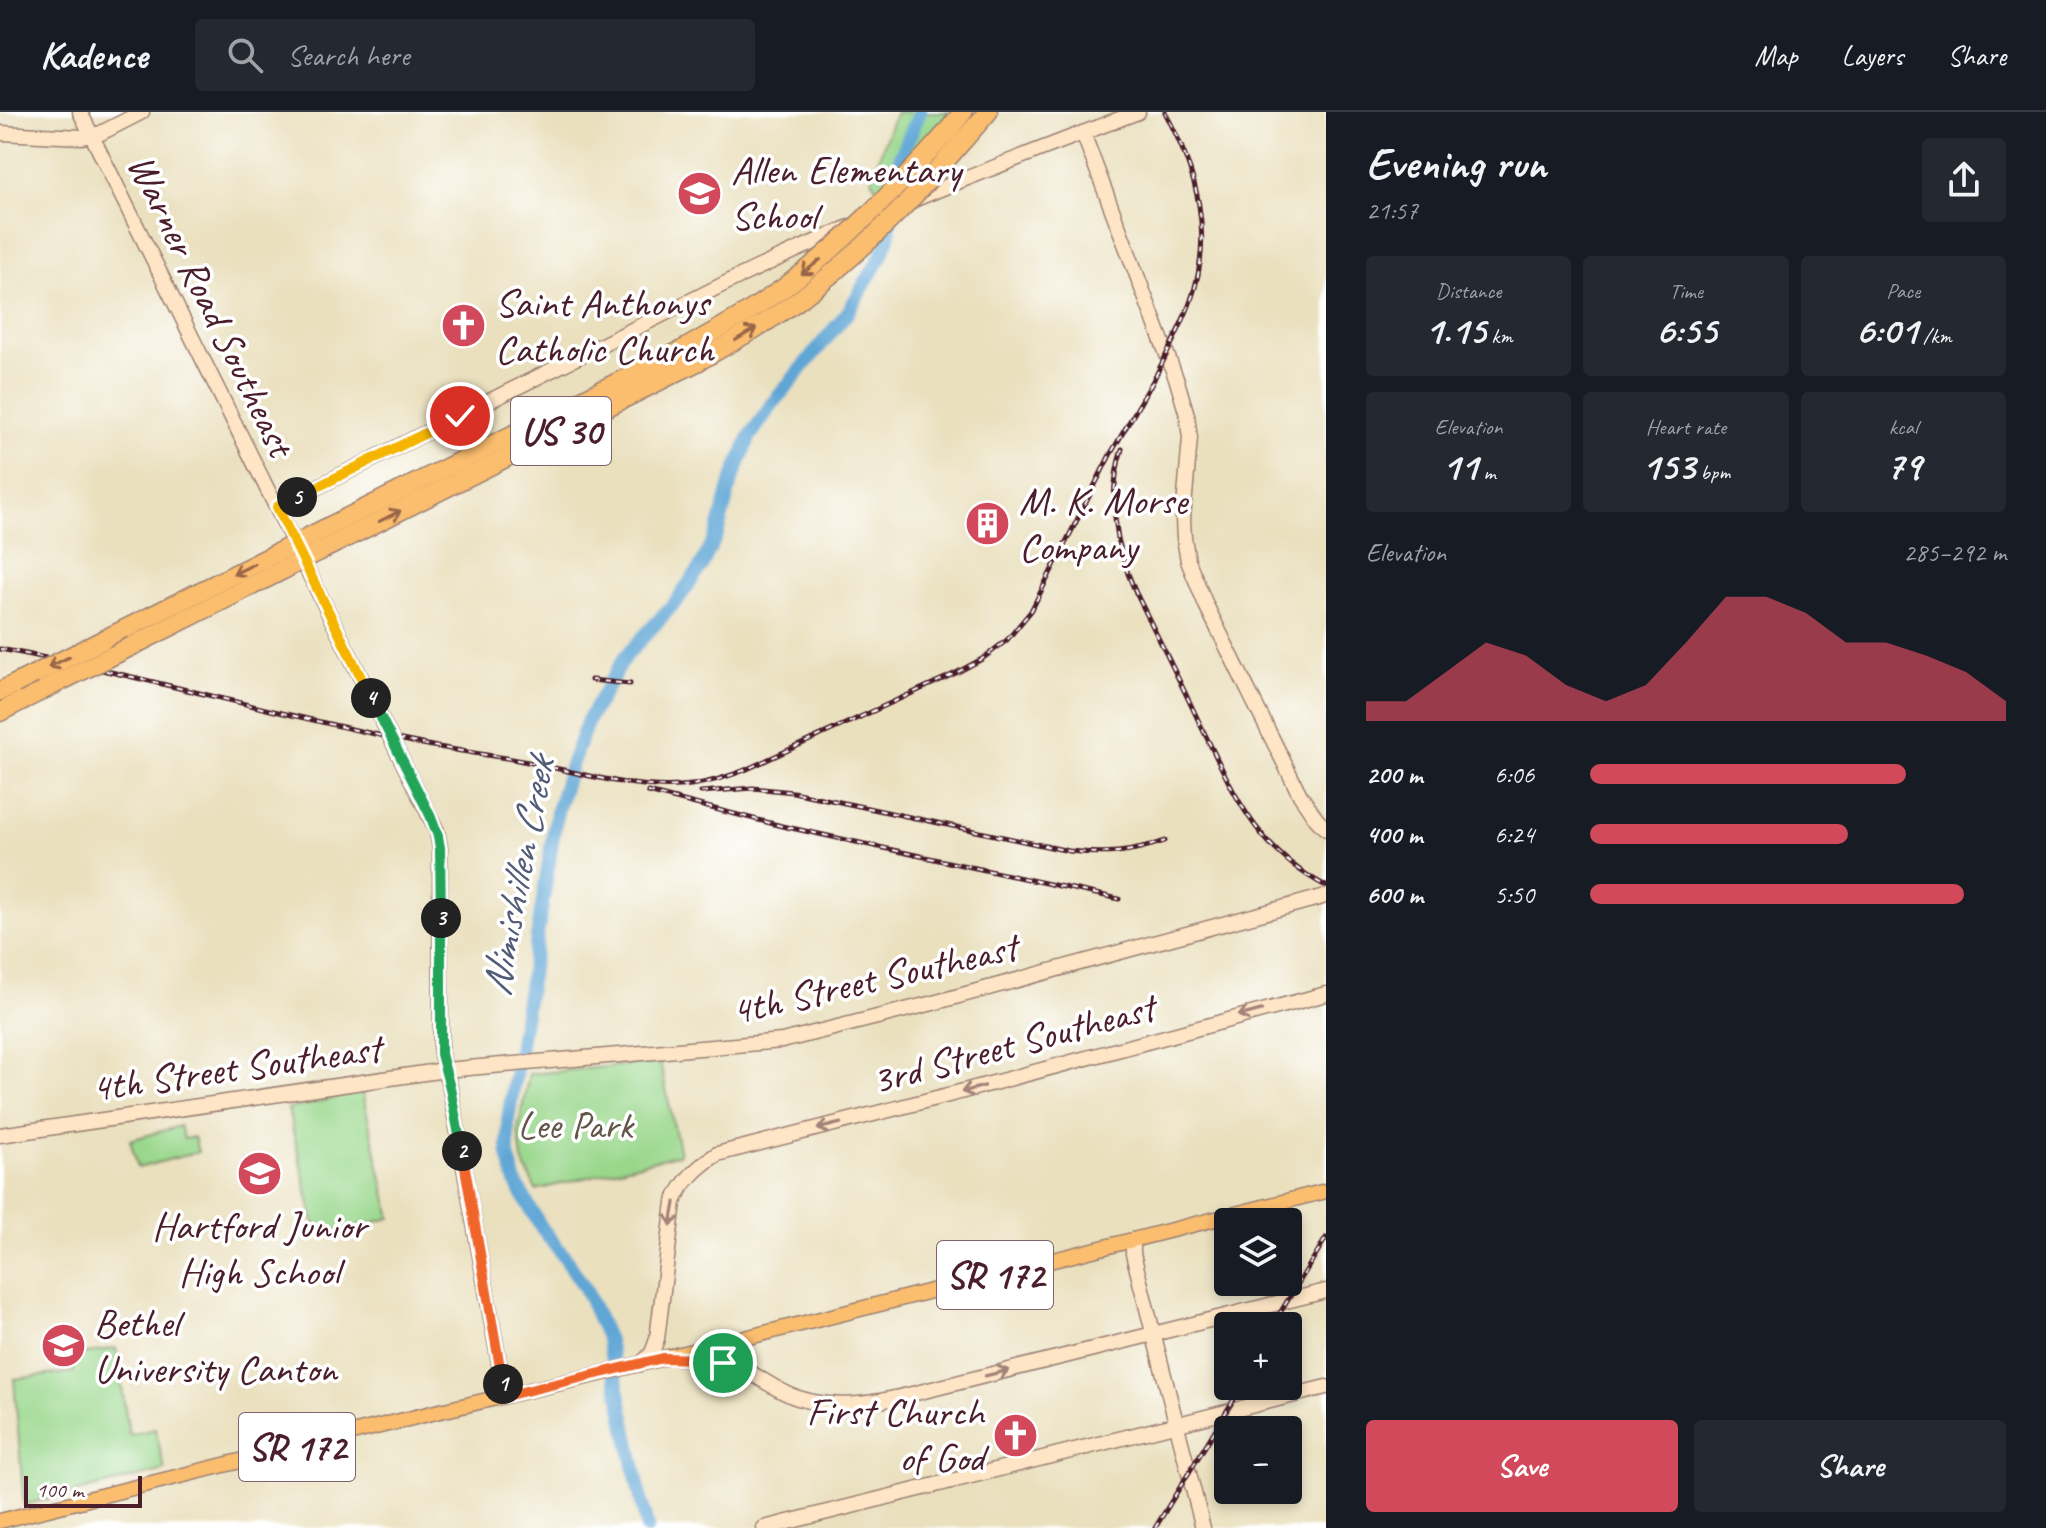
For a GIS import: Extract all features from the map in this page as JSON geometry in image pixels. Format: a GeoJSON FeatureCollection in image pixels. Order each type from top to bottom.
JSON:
{"type":"FeatureCollection","features":[{"type":"Feature","properties":{"kind":"highway","name":"US 30"},"geometry":{"type":"LineString","coordinates":[[953,138],[963,112]]}},
{"type":"Feature","properties":{"kind":"highway","name":"US 30"},"geometry":{"type":"LineString","coordinates":[[8,688],[103,640],[165,619],[316,543],[699,361],[763,324],[790,294],[841,267],[882,229],[953,138],[987,114]]}},
{"type":"Feature","properties":{"kind":"highway","name":"US 30"},"geometry":{"type":"LineString","coordinates":[[0,712],[132,646],[165,619]]}},
{"type":"Feature","properties":{"kind":"main road","name":"SR 172"},"geometry":{"type":"LineString","coordinates":[[0,1521],[634,1366],[1326,1191]]}},
{"type":"Feature","properties":{"kind":"street","name":"Warner Road Southeast"},"geometry":{"type":"LineString","coordinates":[[80,112],[438,836],[441,858],[441,1054],[505,1396]]}},
{"type":"Feature","properties":{"kind":"street"},"geometry":{"type":"LineString","coordinates":[[0,133],[91,136],[142,112]]}},
{"type":"Feature","properties":{"kind":"street"},"geometry":{"type":"LineString","coordinates":[[277,507],[801,247],[1138,112]]}},
{"type":"Feature","properties":{"kind":"street"},"geometry":{"type":"LineString","coordinates":[[1083,133],[1187,415],[1190,450],[1183,526],[1185,549],[1192,572],[1300,795],[1326,829]]}},
{"type":"Feature","properties":{"kind":"street","name":"4th Street Southeast"},"geometry":{"type":"LineString","coordinates":[[0,1135],[445,1070],[787,1040],[1326,896]]}},
{"type":"Feature","properties":{"kind":"street","name":"3rd Street Southeast"},"geometry":{"type":"LineString","coordinates":[[634,1366],[652,1353],[657,1339],[674,1202],[689,1177],[717,1154],[1326,994]]}},
{"type":"Feature","properties":{"kind":"street"},"geometry":{"type":"LineString","coordinates":[[1133,1240],[1133,1254],[1203,1528]]}},
{"type":"Feature","properties":{"kind":"street"},"geometry":{"type":"LineString","coordinates":[[663,1358],[723,1363],[745,1370],[798,1398],[856,1406],[1326,1291]]}},
{"type":"Feature","properties":{"kind":"street"},"geometry":{"type":"LineString","coordinates":[[764,1528],[1326,1387]]}},
{"type":"Feature","properties":{"kind":"green space"},"geometry":{"type":"Polygon","coordinates":[[[896,112],[949,112],[905,166],[878,190],[871,179],[896,112]]]}},
{"type":"Feature","properties":{"kind":"green space","name":"Lee Park"},"geometry":{"type":"Polygon","coordinates":[[[660,1062],[680,1154],[536,1190],[522,1160],[518,1130],[529,1074],[660,1062]]]}},
{"type":"Feature","properties":{"kind":"green space"},"geometry":{"type":"Polygon","coordinates":[[[362,1092],[391,1218],[317,1235],[288,1109],[362,1092]]]}},
{"type":"Feature","properties":{"kind":"green space"},"geometry":{"type":"Polygon","coordinates":[[[180,1126],[184,1139],[194,1137],[198,1152],[138,1168],[130,1140],[180,1126]]]}},
{"type":"Feature","properties":{"kind":"green space"},"geometry":{"type":"Polygon","coordinates":[[[116,1348],[129,1435],[155,1429],[165,1470],[24,1505],[14,1379],[74,1372],[72,1356],[116,1348]]]}},
{"type":"Feature","properties":{"kind":"waterway","name":"Nimishillen Creek"},"geometry":{"type":"LineString","coordinates":[[893,192],[901,155],[920,112]]}},
{"type":"Feature","properties":{"kind":"waterway","name":"Nimishillen Creek"},"geometry":{"type":"LineString","coordinates":[[647,1528],[608,1340],[585,1288],[541,1227],[516,1183],[508,1155],[508,1120],[557,811],[588,720],[625,657],[679,598],[701,566],[717,534],[731,483],[750,436],[773,403],[848,312],[881,256],[889,237],[891,217]]}},
{"type":"Feature","properties":{"kind":"railway"},"geometry":{"type":"LineString","coordinates":[[1150,387],[1190,303],[1201,253],[1202,229],[1194,181],[1165,112]]}},
{"type":"Feature","properties":{"kind":"railway"},"geometry":{"type":"LineString","coordinates":[[0,649],[369,733],[618,782],[660,786],[705,783],[745,770],[956,673],[1007,640],[1031,611],[1110,455],[1154,379]]}},
{"type":"Feature","properties":{"kind":"railway"},"geometry":{"type":"LineString","coordinates":[[1122,449],[1115,485],[1115,521],[1122,556],[1135,591],[1224,773],[1249,817],[1281,855],[1326,886]]}},
{"type":"Feature","properties":{"kind":"railway"},"geometry":{"type":"LineString","coordinates":[[591,680],[630,684]]}},
{"type":"Feature","properties":{"kind":"railway"},"geometry":{"type":"LineString","coordinates":[[701,792],[753,788],[793,792],[1069,851],[1118,852],[1165,841]]}},
{"type":"Feature","properties":{"kind":"railway"},"geometry":{"type":"LineString","coordinates":[[648,792],[782,826],[1119,899]]}},
{"type":"Feature","properties":{"kind":"railway"},"geometry":{"type":"LineString","coordinates":[[1281,1312],[1326,1238]]}},
{"type":"Feature","properties":{"kind":"railway"},"geometry":{"type":"LineString","coordinates":[[1155,1528],[1233,1400]]}},
{"type":"Feature","properties":{"kind":"place","name":"Allen Elementary School"},"geometry":{"type":"Point","coordinates":[700,193]}},
{"type":"Feature","properties":{"kind":"place","name":"Saint Anthonys Catholic Church"},"geometry":{"type":"Point","coordinates":[464,326]}},
{"type":"Feature","properties":{"kind":"place","name":"M. K. Morse Company"},"geometry":{"type":"Point","coordinates":[988,524]}},
{"type":"Feature","properties":{"kind":"place","name":"Hartford Junior High School"},"geometry":{"type":"Point","coordinates":[259,1174]}},
{"type":"Feature","properties":{"kind":"place","name":"Bethel University Canton"},"geometry":{"type":"Point","coordinates":[63,1346]}},
{"type":"Feature","properties":{"kind":"place","name":"First Church of God"},"geometry":{"type":"Point","coordinates":[1015,1435]}},
{"type":"Feature","properties":{"kind":"route"},"geometry":{"type":"LineString","coordinates":[[460,416],[277,507],[438,836],[441,858],[441,1054],[450,1088],[505,1396],[663,1358],[723,1363]]}}]}
